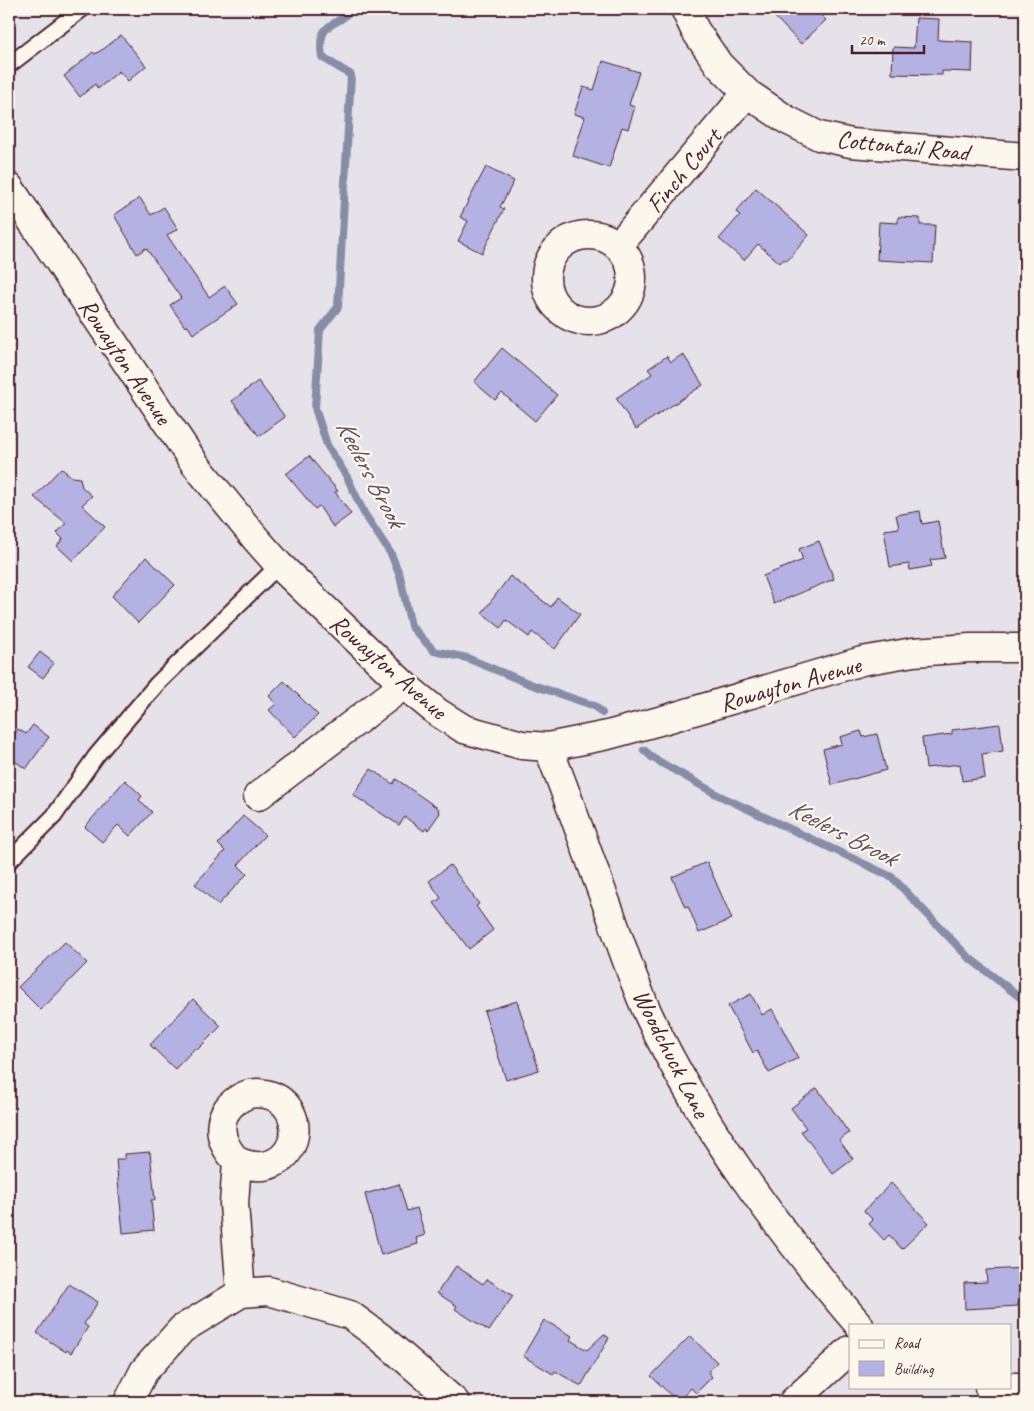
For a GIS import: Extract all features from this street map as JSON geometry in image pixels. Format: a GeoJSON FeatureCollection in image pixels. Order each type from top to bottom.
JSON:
{"type":"FeatureCollection","features":[{"type":"Feature","properties":{"kind":"street","name":"Cottontail Road"},"geometry":{"type":"LineString","coordinates":[[685,9],[695,30],[719,65],[747,93],[787,120],[819,136],[851,144],[1025,157]]}},
{"type":"Feature","properties":{"kind":"street","name":"Finch Court"},"geometry":{"type":"LineString","coordinates":[[618,246],[747,93]]}},
{"type":"Feature","properties":{"kind":"street","name":"Rowayton Avenue"},"geometry":{"type":"LineString","coordinates":[[9,187],[195,464],[279,565],[404,685],[437,712],[464,729],[522,745],[548,747],[608,735],[663,720],[862,661],[913,652],[970,648],[1025,648]]}},
{"type":"Feature","properties":{"kind":"street"},"geometry":{"type":"LineString","coordinates":[[258,796],[404,685]]}},
{"type":"Feature","properties":{"kind":"street","name":"Woodchuck Lane"},"geometry":{"type":"LineString","coordinates":[[548,747],[625,955],[649,1014],[675,1066],[720,1142],[767,1210],[857,1324]]}},
{"type":"Feature","properties":{"kind":"street"},"geometry":{"type":"LineString","coordinates":[[237,1161],[234,1204],[241,1293]]}},
{"type":"Feature","properties":{"kind":"street"},"geometry":{"type":"LineString","coordinates":[[128,1402],[144,1371],[182,1329],[241,1293],[268,1291],[350,1314],[380,1337],[455,1402]]}},
{"type":"Feature","properties":{"kind":"street"},"geometry":{"type":"LineString","coordinates":[[793,1402],[849,1351]]}},
{"type":"Feature","properties":{"kind":"street"},"geometry":{"type":"LineString","coordinates":[[1012,1387],[1025,1387]]}},
{"type":"Feature","properties":{"kind":"lane"},"geometry":{"type":"LineString","coordinates":[[9,65],[82,9]]}},
{"type":"Feature","properties":{"kind":"lane"},"geometry":{"type":"LineString","coordinates":[[9,861],[54,816],[96,756],[157,684],[279,565]]}},
{"type":"Feature","properties":{"kind":"building"},"geometry":{"type":"Polygon","coordinates":[[[767,9],[815,9],[826,20],[801,44],[767,9]]]}},
{"type":"Feature","properties":{"kind":"building"},"geometry":{"type":"Polygon","coordinates":[[[916,18],[939,19],[938,40],[973,42],[972,72],[942,71],[942,75],[892,74],[893,47],[914,48],[916,18]]]}},
{"type":"Feature","properties":{"kind":"building"},"geometry":{"type":"Polygon","coordinates":[[[121,35],[146,66],[128,81],[119,71],[98,89],[95,84],[80,97],[64,76],[93,52],[95,54],[105,48],[121,35]]]}},
{"type":"Feature","properties":{"kind":"building"},"geometry":{"type":"Polygon","coordinates":[[[603,61],[639,72],[629,105],[635,107],[628,129],[622,127],[609,168],[573,156],[585,117],[574,114],[583,87],[594,90],[603,61]]]}},
{"type":"Feature","properties":{"kind":"building"},"geometry":{"type":"Polygon","coordinates":[[[486,167],[514,181],[500,207],[504,209],[482,253],[458,241],[468,221],[460,217],[486,167]]]}},
{"type":"Feature","properties":{"kind":"building"},"geometry":{"type":"Polygon","coordinates":[[[756,188],[809,235],[787,261],[784,259],[780,263],[758,244],[744,260],[719,239],[740,215],[736,212],[756,188]]]}},
{"type":"Feature","properties":{"kind":"building"},"geometry":{"type":"Polygon","coordinates":[[[140,198],[151,215],[164,207],[178,229],[167,235],[209,297],[225,286],[238,304],[193,334],[187,325],[185,327],[170,305],[181,298],[146,248],[137,254],[114,215],[140,198]]]}},
{"type":"Feature","properties":{"kind":"building"},"geometry":{"type":"Polygon","coordinates":[[[898,217],[920,218],[920,225],[935,225],[933,263],[877,260],[879,222],[898,223],[898,217]]]}},
{"type":"Feature","properties":{"kind":"building"},"geometry":{"type":"Polygon","coordinates":[[[502,348],[557,395],[535,421],[502,393],[495,400],[474,382],[502,348]]]}},
{"type":"Feature","properties":{"kind":"building"},"geometry":{"type":"Polygon","coordinates":[[[683,354],[703,385],[636,429],[616,398],[652,374],[648,369],[667,356],[671,362],[683,354]]]}},
{"type":"Feature","properties":{"kind":"building"},"geometry":{"type":"Polygon","coordinates":[[[258,381],[285,417],[259,436],[232,401],[258,381]]]}},
{"type":"Feature","properties":{"kind":"building"},"geometry":{"type":"Polygon","coordinates":[[[309,456],[338,491],[335,492],[351,514],[333,527],[319,506],[315,509],[286,474],[309,456]]]}},
{"type":"Feature","properties":{"kind":"building"},"geometry":{"type":"Polygon","coordinates":[[[61,468],[72,477],[80,478],[82,487],[92,496],[82,505],[105,527],[73,561],[57,546],[63,539],[57,533],[66,523],[34,497],[61,468]]]}},
{"type":"Feature","properties":{"kind":"building"},"geometry":{"type":"Polygon","coordinates":[[[920,511],[922,524],[938,521],[945,558],[930,560],[932,566],[910,570],[909,564],[890,567],[884,530],[899,528],[896,515],[920,511]]]}},
{"type":"Feature","properties":{"kind":"building"},"geometry":{"type":"Polygon","coordinates":[[[819,541],[834,579],[774,604],[763,576],[803,560],[799,549],[819,541]]]}},
{"type":"Feature","properties":{"kind":"building"},"geometry":{"type":"Polygon","coordinates":[[[146,557],[175,585],[138,623],[112,596],[146,557]]]}},
{"type":"Feature","properties":{"kind":"building"},"geometry":{"type":"Polygon","coordinates":[[[510,576],[551,607],[557,597],[580,614],[555,649],[532,632],[529,637],[506,620],[501,628],[482,613],[510,576]]]}},
{"type":"Feature","properties":{"kind":"building"},"geometry":{"type":"Polygon","coordinates":[[[40,652],[54,663],[43,678],[28,667],[40,652]]]}},
{"type":"Feature","properties":{"kind":"building"},"geometry":{"type":"Polygon","coordinates":[[[284,681],[318,715],[295,737],[269,710],[276,704],[269,696],[284,681]]]}},
{"type":"Feature","properties":{"kind":"building"},"geometry":{"type":"Polygon","coordinates":[[[1000,724],[1003,751],[982,754],[985,778],[962,781],[960,764],[926,768],[922,738],[952,734],[952,730],[1000,724]]]}},
{"type":"Feature","properties":{"kind":"building"},"geometry":{"type":"Polygon","coordinates":[[[33,725],[49,737],[26,769],[9,757],[9,742],[18,729],[26,734],[33,725]]]}},
{"type":"Feature","properties":{"kind":"building"},"geometry":{"type":"Polygon","coordinates":[[[861,731],[863,737],[877,734],[886,770],[832,785],[823,749],[842,744],[840,737],[861,731]]]}},
{"type":"Feature","properties":{"kind":"building"},"geometry":{"type":"Polygon","coordinates":[[[371,769],[393,784],[396,779],[439,809],[440,813],[428,830],[426,828],[424,831],[405,817],[399,825],[353,795],[371,769]]]}},
{"type":"Feature","properties":{"kind":"building"},"geometry":{"type":"Polygon","coordinates":[[[125,780],[142,796],[139,800],[152,812],[130,836],[118,825],[102,842],[85,827],[125,780]]]}},
{"type":"Feature","properties":{"kind":"building"},"geometry":{"type":"Polygon","coordinates":[[[243,816],[265,835],[238,865],[247,874],[218,905],[195,884],[225,851],[218,844],[243,816]]]}},
{"type":"Feature","properties":{"kind":"building"},"geometry":{"type":"Polygon","coordinates":[[[707,862],[732,919],[699,933],[688,906],[685,907],[672,877],[707,862]]]}},
{"type":"Feature","properties":{"kind":"building"},"geometry":{"type":"Polygon","coordinates":[[[450,865],[479,904],[476,906],[493,930],[469,949],[434,903],[441,898],[429,881],[450,865]]]}},
{"type":"Feature","properties":{"kind":"building"},"geometry":{"type":"Polygon","coordinates":[[[65,942],[87,963],[41,1010],[18,987],[65,942]]]}},
{"type":"Feature","properties":{"kind":"building"},"geometry":{"type":"Polygon","coordinates":[[[751,994],[762,1015],[772,1009],[798,1058],[769,1073],[757,1051],[753,1053],[728,1006],[751,994]]]}},
{"type":"Feature","properties":{"kind":"building"},"geometry":{"type":"Polygon","coordinates":[[[193,999],[221,1026],[197,1050],[195,1048],[175,1069],[150,1045],[193,999]]]}},
{"type":"Feature","properties":{"kind":"building"},"geometry":{"type":"Polygon","coordinates":[[[517,1001],[539,1070],[506,1080],[484,1011],[517,1001]]]}},
{"type":"Feature","properties":{"kind":"building"},"geometry":{"type":"Polygon","coordinates":[[[817,1088],[849,1133],[839,1140],[853,1159],[833,1174],[801,1131],[806,1128],[791,1108],[817,1088]]]}},
{"type":"Feature","properties":{"kind":"building"},"geometry":{"type":"Polygon","coordinates":[[[150,1152],[155,1200],[151,1200],[154,1230],[123,1233],[116,1159],[125,1159],[125,1154],[150,1152]]]}},
{"type":"Feature","properties":{"kind":"building"},"geometry":{"type":"Polygon","coordinates":[[[891,1183],[929,1223],[902,1249],[889,1235],[884,1240],[869,1224],[873,1220],[864,1211],[891,1183]]]}},
{"type":"Feature","properties":{"kind":"building"},"geometry":{"type":"Polygon","coordinates":[[[399,1184],[407,1211],[417,1208],[425,1235],[416,1238],[418,1244],[381,1255],[365,1194],[399,1184]]]}},
{"type":"Feature","properties":{"kind":"building"},"geometry":{"type":"Polygon","coordinates":[[[456,1266],[483,1284],[487,1279],[513,1296],[489,1331],[455,1309],[457,1306],[437,1293],[456,1266]]]}},
{"type":"Feature","properties":{"kind":"building"},"geometry":{"type":"Polygon","coordinates":[[[1025,1268],[1025,1301],[1018,1301],[1018,1306],[965,1309],[964,1283],[987,1282],[986,1270],[1025,1268]]]}},
{"type":"Feature","properties":{"kind":"building"},"geometry":{"type":"Polygon","coordinates":[[[69,1284],[98,1302],[84,1324],[88,1327],[71,1353],[67,1350],[66,1352],[37,1333],[69,1284]]]}},
{"type":"Feature","properties":{"kind":"building"},"geometry":{"type":"Polygon","coordinates":[[[544,1320],[572,1336],[570,1340],[587,1350],[604,1334],[609,1338],[581,1386],[555,1371],[553,1374],[523,1356],[544,1320]]]}},
{"type":"Feature","properties":{"kind":"building"},"geometry":{"type":"Polygon","coordinates":[[[690,1336],[717,1362],[708,1372],[712,1377],[696,1393],[691,1388],[678,1402],[651,1376],[690,1336]]]}},
{"type":"Feature","properties":{"kind":"waterway","name":"Keelers Brook"},"geometry":{"type":"LineString","coordinates":[[350,9],[346,15],[326,30],[322,35],[321,44],[322,57],[351,75],[338,307],[320,330],[315,408],[327,445],[347,477],[364,513],[391,554],[400,576],[411,626],[434,651],[467,658],[530,684],[595,706],[602,713]]}},
{"type":"Feature","properties":{"kind":"waterway","name":"Keelers Brook"},"geometry":{"type":"LineString","coordinates":[[644,750],[653,758],[718,795],[892,877],[968,957],[1025,1001]]}}]}
